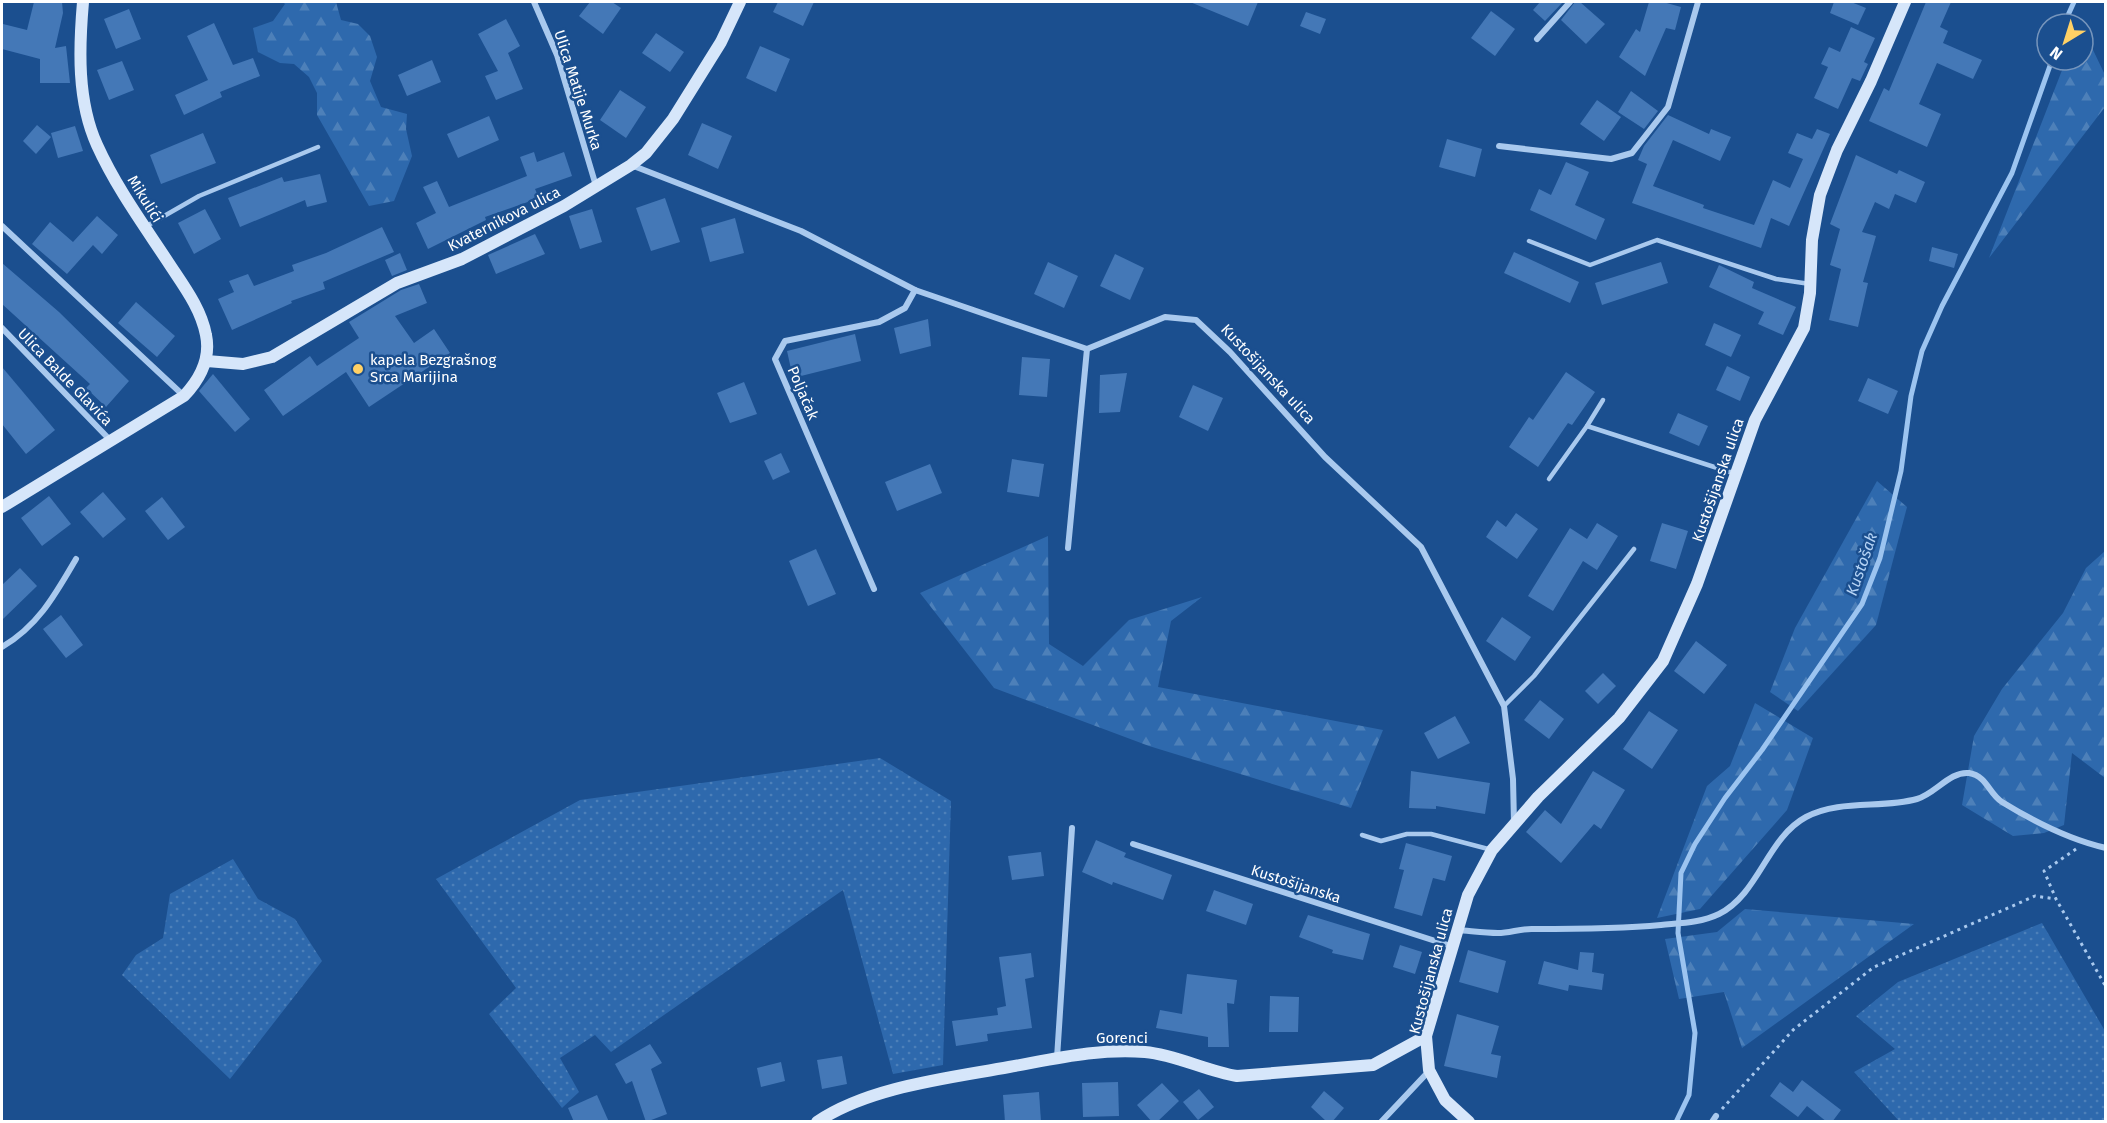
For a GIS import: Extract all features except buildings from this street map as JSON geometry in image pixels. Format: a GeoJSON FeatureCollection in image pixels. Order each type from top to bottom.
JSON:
{"type":"FeatureCollection","features":[{"type":"Feature","properties":{"kind":"street","name":"Mikulići"},"geometry":{"type":"LineString","coordinates":[[83,2],[79,39],[80,71],[96,143],[123,195],[191,297],[207,336],[207,361]]}},
{"type":"Feature","properties":{"kind":"street","name":"Ulica Matije Murka"},"geometry":{"type":"LineString","coordinates":[[534,2],[556,55],[597,187]]}},
{"type":"Feature","properties":{"kind":"street","name":"Kvaternikova ulica"},"geometry":{"type":"LineString","coordinates":[[207,361],[243,363],[272,357],[397,283],[462,259],[597,187],[632,165],[653,146],[673,118],[722,42],[740,2]]}},
{"type":"Feature","properties":{"kind":"street"},"geometry":{"type":"LineString","coordinates":[[1538,39],[1570,2]]}},
{"type":"Feature","properties":{"kind":"street"},"geometry":{"type":"LineString","coordinates":[[1499,146],[1611,159],[1632,153],[1668,107],[1698,2]]}},
{"type":"Feature","properties":{"kind":"street","name":"Kustošijanska ulica"},"geometry":{"type":"LineString","coordinates":[[1429,1070],[1426,1036],[1451,946],[1468,895],[1492,850],[1514,824],[1619,718],[1651,680],[1663,661],[1692,594],[1755,420],[1804,328],[1810,284],[1812,240],[1820,195],[1837,150],[1871,81],[1905,2]]}},
{"type":"Feature","properties":{"kind":"street"},"geometry":{"type":"LineString","coordinates":[[632,165],[801,231],[915,290],[1087,350],[1068,548]]}},
{"type":"Feature","properties":{"kind":"street"},"geometry":{"type":"LineString","coordinates":[[2,226],[184,396]]}},
{"type":"Feature","properties":{"kind":"street","name":"Poljačak"},"geometry":{"type":"LineString","coordinates":[[874,589],[775,359],[785,341],[879,322],[905,308],[915,290]]}},
{"type":"Feature","properties":{"kind":"street","name":"Kustošijanska ulica"},"geometry":{"type":"LineString","coordinates":[[1087,350],[1165,317],[1196,320],[1230,352],[1325,457],[1421,547],[1504,706],[1513,779],[1514,824]]}},
{"type":"Feature","properties":{"kind":"street","name":"Ulica Balde Glavića"},"geometry":{"type":"LineString","coordinates":[[2,328],[111,441]]}},
{"type":"Feature","properties":{"kind":"street"},"geometry":{"type":"LineString","coordinates":[[2,507],[184,396],[199,377],[207,361]]}},
{"type":"Feature","properties":{"kind":"street"},"geometry":{"type":"LineString","coordinates":[[2,647],[31,628],[38,620],[76,560]]}},
{"type":"Feature","properties":{"kind":"street"},"geometry":{"type":"LineString","coordinates":[[1457,930],[1499,933],[1531,928],[1577,930],[1688,924],[1718,914],[1738,901],[1784,839],[1804,818],[1822,810],[1898,805],[1923,798],[1961,773],[1972,774],[1985,781],[1999,801],[2085,843],[2106,848]]}},
{"type":"Feature","properties":{"kind":"street"},"geometry":{"type":"LineString","coordinates":[[1057,1058],[1072,828]]}},
{"type":"Feature","properties":{"kind":"street","name":"Kustošijanska"},"geometry":{"type":"LineString","coordinates":[[1133,844],[1451,946]]}},
{"type":"Feature","properties":{"kind":"street","name":"Gorenci"},"geometry":{"type":"LineString","coordinates":[[817,1122],[846,1105],[891,1092],[1085,1053],[1160,1054],[1216,1072],[1237,1076],[1373,1065],[1426,1036]]}},
{"type":"Feature","properties":{"kind":"street"},"geometry":{"type":"LineString","coordinates":[[1381,1122],[1429,1070],[1445,1100],[1469,1122]]}},
{"type":"Feature","properties":{"kind":"lane"},"geometry":{"type":"LineString","coordinates":[[145,227],[199,196],[318,147]]}},
{"type":"Feature","properties":{"kind":"lane"},"geometry":{"type":"LineString","coordinates":[[1529,242],[1590,265],[1657,240],[1776,279],[1810,284]]}},
{"type":"Feature","properties":{"kind":"lane"},"geometry":{"type":"LineString","coordinates":[[1550,479],[1603,400]]}},
{"type":"Feature","properties":{"kind":"lane"},"geometry":{"type":"LineString","coordinates":[[1587,426],[1736,474]]}},
{"type":"Feature","properties":{"kind":"lane"},"geometry":{"type":"LineString","coordinates":[[1504,706],[1534,676],[1634,549]]}},
{"type":"Feature","properties":{"kind":"lane"},"geometry":{"type":"LineString","coordinates":[[1362,836],[1381,841],[1407,834],[1431,834],[1492,850]]}},
{"type":"Feature","properties":{"kind":"path"},"geometry":{"type":"LineString","coordinates":[[2085,843],[2044,871],[2056,899],[2106,987]]}},
{"type":"Feature","properties":{"kind":"path"},"geometry":{"type":"LineString","coordinates":[[1714,1119],[1793,1030],[1874,967],[2035,896],[2056,899]]}},
{"type":"Feature","properties":{"kind":"green space"},"geometry":{"type":"Polygon","coordinates":[[[283,2],[336,2],[341,20],[358,24],[370,36],[377,57],[370,81],[381,107],[407,114],[406,129],[412,156],[394,201],[369,206],[317,115],[317,93],[309,77],[294,64],[280,63],[258,52],[253,28],[273,21],[285,4],[283,2]]]}},
{"type":"Feature","properties":{"kind":"green space"},"geometry":{"type":"Polygon","coordinates":[[[2095,54],[2105,75],[2105,107],[1989,258],[2061,72],[2095,72],[2095,54]]]}},
{"type":"Feature","properties":{"kind":"green space"},"geometry":{"type":"Polygon","coordinates":[[[1877,481],[1907,507],[1876,625],[1798,711],[1770,692],[1795,628],[1877,481]]]}},
{"type":"Feature","properties":{"kind":"green space"},"geometry":{"type":"Polygon","coordinates":[[[1048,536],[1049,644],[1083,666],[1129,620],[1202,597],[1171,621],[1158,687],[1383,730],[1351,808],[1149,746],[994,688],[920,593],[1048,536]]]}},
{"type":"Feature","properties":{"kind":"green space"},"geometry":{"type":"Polygon","coordinates":[[[2105,551],[2105,778],[2072,753],[2064,825],[2044,833],[2013,836],[1962,805],[1974,736],[2002,689],[2063,613],[2086,568],[2105,551]]]}},
{"type":"Feature","properties":{"kind":"green space"},"geometry":{"type":"Polygon","coordinates":[[[1755,703],[1813,738],[1787,810],[1700,909],[1657,918],[1707,786],[1730,766],[1755,703]]]}},
{"type":"Feature","properties":{"kind":"green space"},"geometry":{"type":"Polygon","coordinates":[[[880,758],[951,801],[943,1065],[893,1074],[843,890],[611,1052],[595,1035],[560,1058],[579,1092],[562,1108],[489,1014],[516,988],[436,879],[580,800],[880,758]]]}},
{"type":"Feature","properties":{"kind":"green space"},"geometry":{"type":"Polygon","coordinates":[[[233,859],[258,899],[295,919],[322,961],[230,1079],[122,975],[136,955],[163,938],[170,894],[233,859]]]}},
{"type":"Feature","properties":{"kind":"green space"},"geometry":{"type":"Polygon","coordinates":[[[1745,909],[1914,924],[1742,1048],[1724,992],[1679,999],[1665,939],[1717,932],[1745,909]]]}},
{"type":"Feature","properties":{"kind":"green space"},"geometry":{"type":"Polygon","coordinates":[[[2042,923],[2105,1031],[2105,1121],[1899,1121],[1854,1072],[1895,1049],[1856,1016],[1898,982],[2042,923]]]}},
{"type":"Feature","properties":{"kind":"waterway","name":"Kustošak"},"geometry":{"type":"LineString","coordinates":[[2069,12],[2074,2]]}},
{"type":"Feature","properties":{"kind":"waterway","name":"Kustošak"},"geometry":{"type":"LineString","coordinates":[[1676,1122],[1689,1095],[1695,1033],[1678,933],[1681,873],[1695,844],[1725,798],[1762,750],[1862,604],[1880,558],[1901,471],[1911,396],[1922,351],[1942,306],[2012,173],[2048,72]]}},
{"type":"Feature","properties":{"kind":"place","name":"kapela Bezgrašnog Srca Marijina"},"geometry":{"type":"Point","coordinates":[358,369]}}]}
